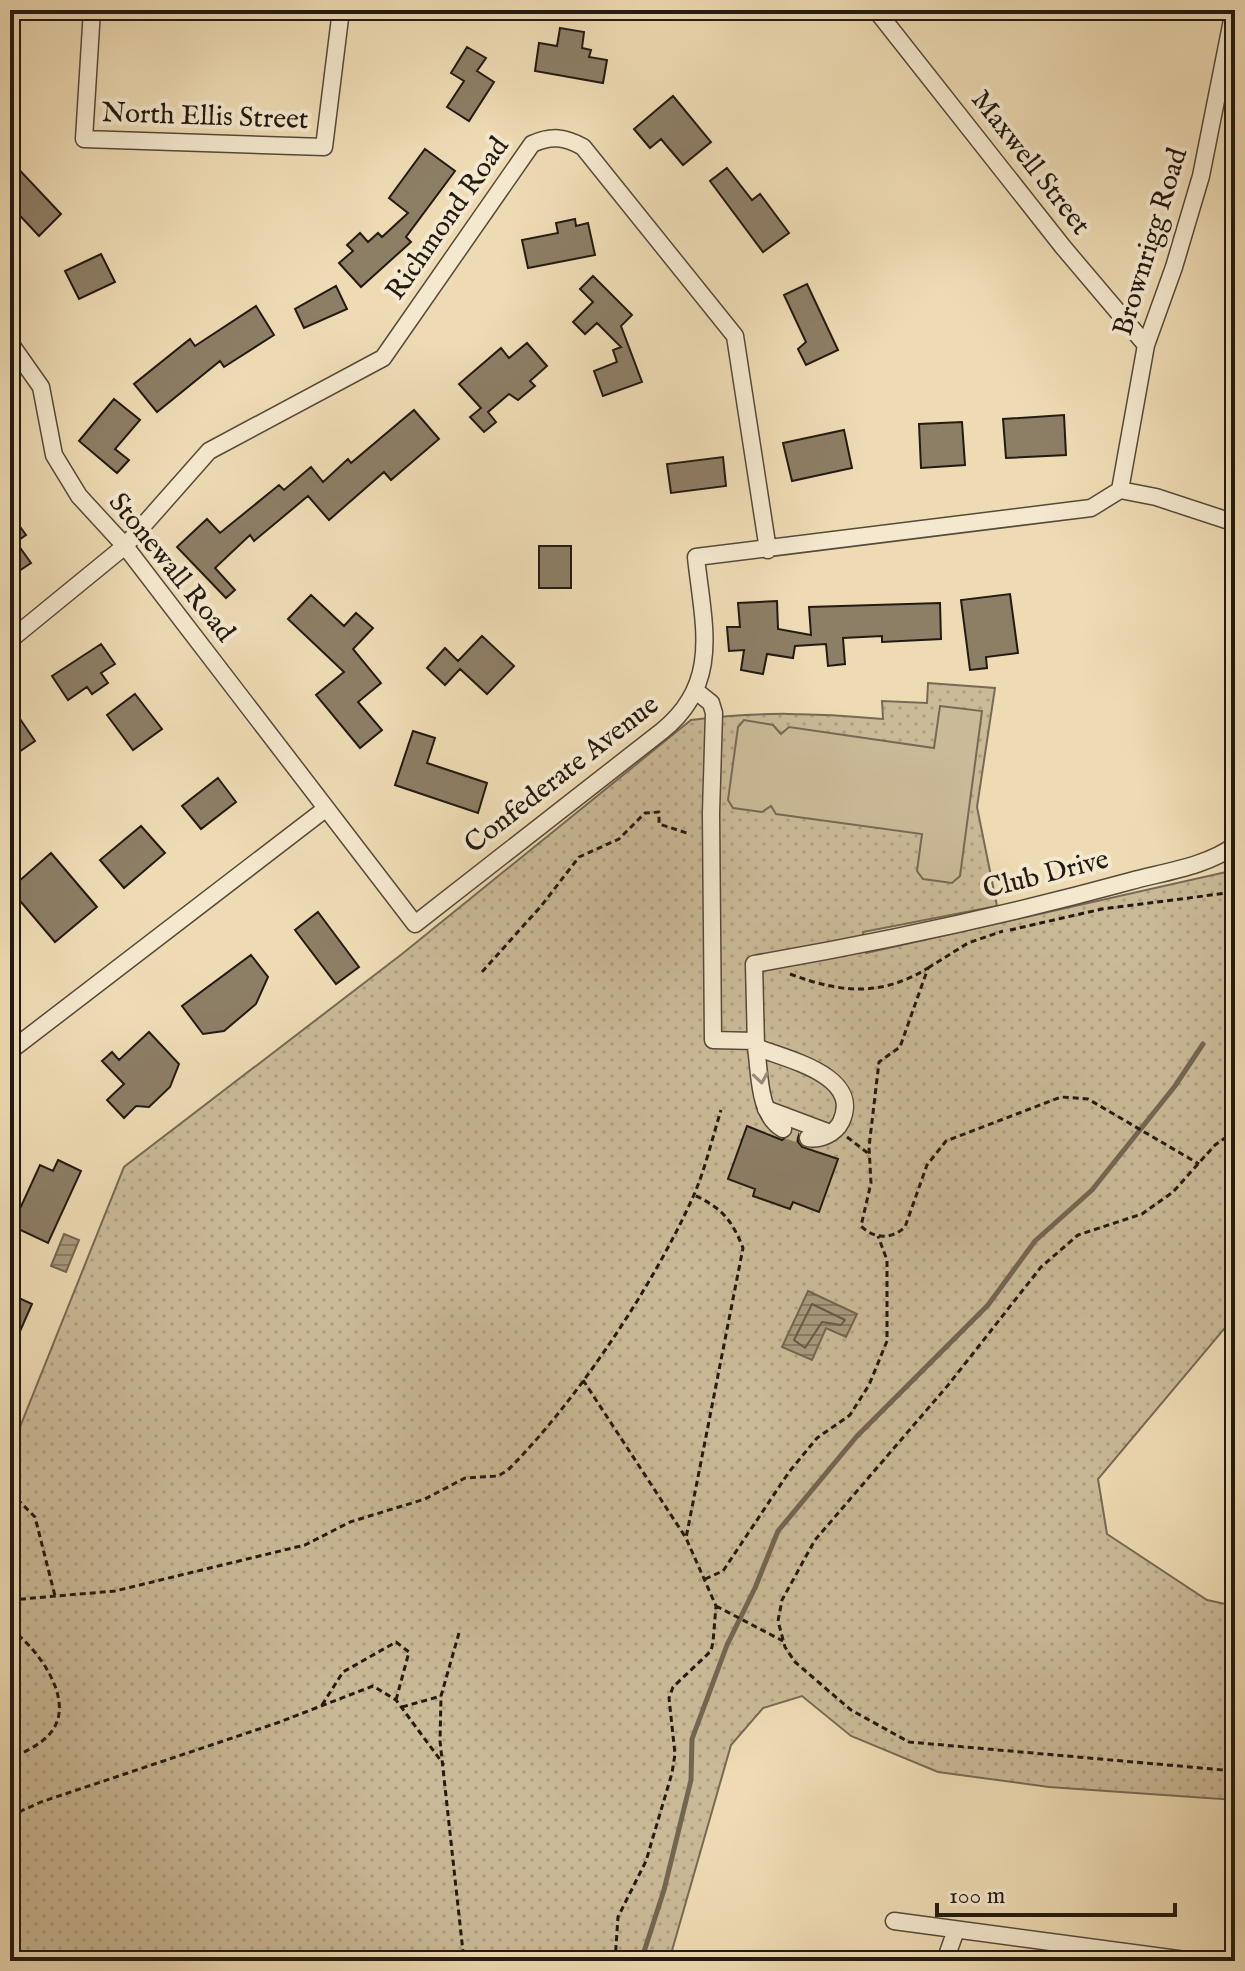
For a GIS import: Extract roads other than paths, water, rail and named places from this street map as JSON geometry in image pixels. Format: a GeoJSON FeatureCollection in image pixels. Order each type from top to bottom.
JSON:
{"type":"FeatureCollection","features":[{"type":"Feature","properties":{"kind":"street","name":"North Ellis Street"},"geometry":{"type":"LineString","coordinates":[[92,10],[84,139],[324,147],[341,10]]}},
{"type":"Feature","properties":{"kind":"street","name":"Maxwell Street"},"geometry":{"type":"LineString","coordinates":[[876,10],[1063,247],[1146,345]]}},
{"type":"Feature","properties":{"kind":"street","name":"Brownrigg Road"},"geometry":{"type":"LineString","coordinates":[[1120,490],[1146,345],[1174,267],[1201,176],[1234,10]]}},
{"type":"Feature","properties":{"kind":"street","name":"Richmond Road"},"geometry":{"type":"LineString","coordinates":[[10,640],[125,546],[209,451],[383,358],[532,144],[547,137],[568,139],[583,147],[735,336],[768,550]]}},
{"type":"Feature","properties":{"kind":"street","name":"Stonewall Road"},"geometry":{"type":"LineString","coordinates":[[10,343],[41,387],[54,455],[79,496],[125,546],[324,810]]}},
{"type":"Feature","properties":{"kind":"street"},"geometry":{"type":"LineString","coordinates":[[1120,490],[1156,497],[1235,523]]}},
{"type":"Feature","properties":{"kind":"street","name":"Confederate Avenue"},"geometry":{"type":"LineString","coordinates":[[324,810],[415,924],[672,724],[696,691],[705,654],[696,557],[1091,508],[1120,490]]}},
{"type":"Feature","properties":{"kind":"street"},"geometry":{"type":"LineString","coordinates":[[696,691],[711,703],[714,713],[711,813],[713,1040],[755,1044],[835,1083],[844,1104],[833,1131]]}},
{"type":"Feature","properties":{"kind":"street"},"geometry":{"type":"LineString","coordinates":[[10,1051],[324,810]]}},
{"type":"Feature","properties":{"kind":"street","name":"Club Drive"},"geometry":{"type":"LineString","coordinates":[[755,1044],[754,964],[1077,896],[1172,870],[1226,852],[1235,845]]}},
{"type":"Feature","properties":{"kind":"street"},"geometry":{"type":"LineString","coordinates":[[755,1044],[766,1109],[771,1120],[783,1129]]}},
{"type":"Feature","properties":{"kind":"street"},"geometry":{"type":"LineString","coordinates":[[766,1109],[833,1131]]}},
{"type":"Feature","properties":{"kind":"street"},"geometry":{"type":"LineString","coordinates":[[808,1138],[833,1131]]}},
{"type":"Feature","properties":{"kind":"street"},"geometry":{"type":"LineString","coordinates":[[894,1921],[1193,1961]]}},
{"type":"Feature","properties":{"kind":"street"},"geometry":{"type":"LineString","coordinates":[[945,1961],[956,1930]]}},
{"type":"Feature","properties":{"kind":"water"},"geometry":{"type":"Polygon","coordinates":[[[64,1234],[79,1240],[66,1272],[51,1266],[64,1234]]]}},
{"type":"Feature","properties":{"kind":"water"},"geometry":{"type":"Polygon","coordinates":[[[808,1291],[857,1314],[846,1337],[826,1328],[812,1360],[782,1347],[808,1291]]]}},
{"type":"Feature","properties":{"kind":"waterway"},"geometry":{"type":"LineString","coordinates":[[641,1961],[664,1890],[691,1780],[692,1739],[727,1645],[778,1531],[857,1436],[988,1305],[1035,1241],[1092,1190],[1175,1086],[1203,1044]]}},
{"type":"Feature","properties":{"kind":"tunnel"},"geometry":{"type":"LineString","coordinates":[[783,1129],[808,1138]]}}]}
